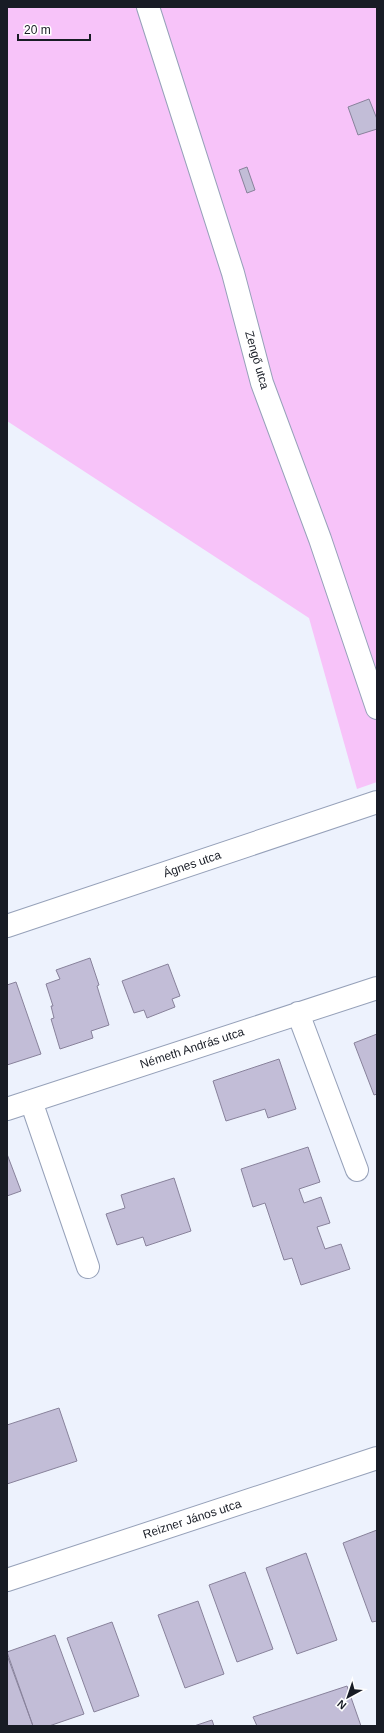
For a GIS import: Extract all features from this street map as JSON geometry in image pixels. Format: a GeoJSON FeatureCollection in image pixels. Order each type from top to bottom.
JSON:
{"type":"FeatureCollection","features":[{"type":"Feature","properties":{"kind":"street","name":"Zengő utca"},"geometry":{"type":"LineString","coordinates":[[148,7],[233,273],[262,383],[320,540],[377,708]]}},
{"type":"Feature","properties":{"kind":"street","name":"Ágnes utca"},"geometry":{"type":"LineString","coordinates":[[7,926],[377,802]]}},
{"type":"Feature","properties":{"kind":"street","name":"Németh András utca"},"geometry":{"type":"LineString","coordinates":[[7,1109],[377,988]]}},
{"type":"Feature","properties":{"kind":"street"},"geometry":{"type":"LineString","coordinates":[[298,1014],[357,1170]]}},
{"type":"Feature","properties":{"kind":"street"},"geometry":{"type":"LineString","coordinates":[[31,1101],[88,1267]]}},
{"type":"Feature","properties":{"kind":"street","name":"Reizner János utca"},"geometry":{"type":"LineString","coordinates":[[7,1580],[377,1458]]}},
{"type":"Feature","properties":{"kind":"shaded area"},"geometry":{"type":"Polygon","coordinates":[[[7,7],[377,7],[377,782],[357,789],[309,618],[7,421],[7,7]]]}},
{"type":"Feature","properties":{"kind":"building"},"geometry":{"type":"Polygon","coordinates":[[[369,99],[377,119],[377,129],[358,135],[348,107],[369,99]]]}},
{"type":"Feature","properties":{"kind":"building"},"geometry":{"type":"Polygon","coordinates":[[[247,167],[255,190],[247,193],[239,170],[247,167]]]}},
{"type":"Feature","properties":{"kind":"building"},"geometry":{"type":"Polygon","coordinates":[[[90,958],[99,985],[97,986],[109,1025],[91,1031],[93,1038],[60,1049],[51,1019],[54,1018],[51,1006],[53,1006],[46,984],[60,979],[56,970],[90,958]]]}},
{"type":"Feature","properties":{"kind":"building"},"geometry":{"type":"Polygon","coordinates":[[[168,964],[180,996],[172,999],[175,1007],[147,1018],[144,1010],[134,1013],[122,981],[168,964]]]}},
{"type":"Feature","properties":{"kind":"building"},"geometry":{"type":"Polygon","coordinates":[[[16,982],[41,1054],[7,1065],[7,985],[16,982]]]}},
{"type":"Feature","properties":{"kind":"building"},"geometry":{"type":"Polygon","coordinates":[[[377,1034],[377,1094],[374,1095],[354,1043],[377,1034]]]}},
{"type":"Feature","properties":{"kind":"building"},"geometry":{"type":"Polygon","coordinates":[[[279,1059],[296,1109],[268,1118],[265,1109],[226,1121],[213,1081],[279,1059]]]}},
{"type":"Feature","properties":{"kind":"building"},"geometry":{"type":"Polygon","coordinates":[[[308,1147],[320,1182],[299,1189],[304,1203],[321,1197],[330,1223],[317,1227],[325,1249],[341,1244],[350,1269],[301,1285],[292,1258],[284,1260],[265,1203],[253,1207],[241,1169],[308,1147]]]}},
{"type":"Feature","properties":{"kind":"building"},"geometry":{"type":"Polygon","coordinates":[[[7,1154],[21,1191],[7,1196],[7,1154]]]}},
{"type":"Feature","properties":{"kind":"building"},"geometry":{"type":"Polygon","coordinates":[[[174,1178],[191,1231],[146,1246],[143,1237],[117,1245],[106,1214],[125,1208],[121,1195],[174,1178]]]}},
{"type":"Feature","properties":{"kind":"building"},"geometry":{"type":"Polygon","coordinates":[[[59,1408],[77,1461],[7,1484],[7,1425],[59,1408]]]}},
{"type":"Feature","properties":{"kind":"building"},"geometry":{"type":"Polygon","coordinates":[[[377,1530],[377,1621],[372,1622],[343,1543],[377,1530]]]}},
{"type":"Feature","properties":{"kind":"building"},"geometry":{"type":"Polygon","coordinates":[[[306,1553],[337,1640],[297,1654],[266,1568],[306,1553]]]}},
{"type":"Feature","properties":{"kind":"building"},"geometry":{"type":"Polygon","coordinates":[[[245,1572],[273,1649],[237,1662],[209,1585],[245,1572]]]}},
{"type":"Feature","properties":{"kind":"building"},"geometry":{"type":"Polygon","coordinates":[[[198,1601],[224,1674],[185,1688],[158,1615],[198,1601]]]}},
{"type":"Feature","properties":{"kind":"building"},"geometry":{"type":"Polygon","coordinates":[[[112,1622],[139,1696],[94,1712],[67,1638],[112,1622]]]}},
{"type":"Feature","properties":{"kind":"building"},"geometry":{"type":"Polygon","coordinates":[[[55,1635],[84,1714],[49,1726],[33,1726],[7,1652],[55,1635]]]}},
{"type":"Feature","properties":{"kind":"building"},"geometry":{"type":"Polygon","coordinates":[[[7,1655],[33,1726],[7,1726],[7,1655]]]}},
{"type":"Feature","properties":{"kind":"building"},"geometry":{"type":"Polygon","coordinates":[[[347,1686],[361,1726],[257,1726],[253,1717],[347,1686]]]}},
{"type":"Feature","properties":{"kind":"building"},"geometry":{"type":"Polygon","coordinates":[[[212,1720],[214,1726],[194,1726],[212,1720]]]}}]}
